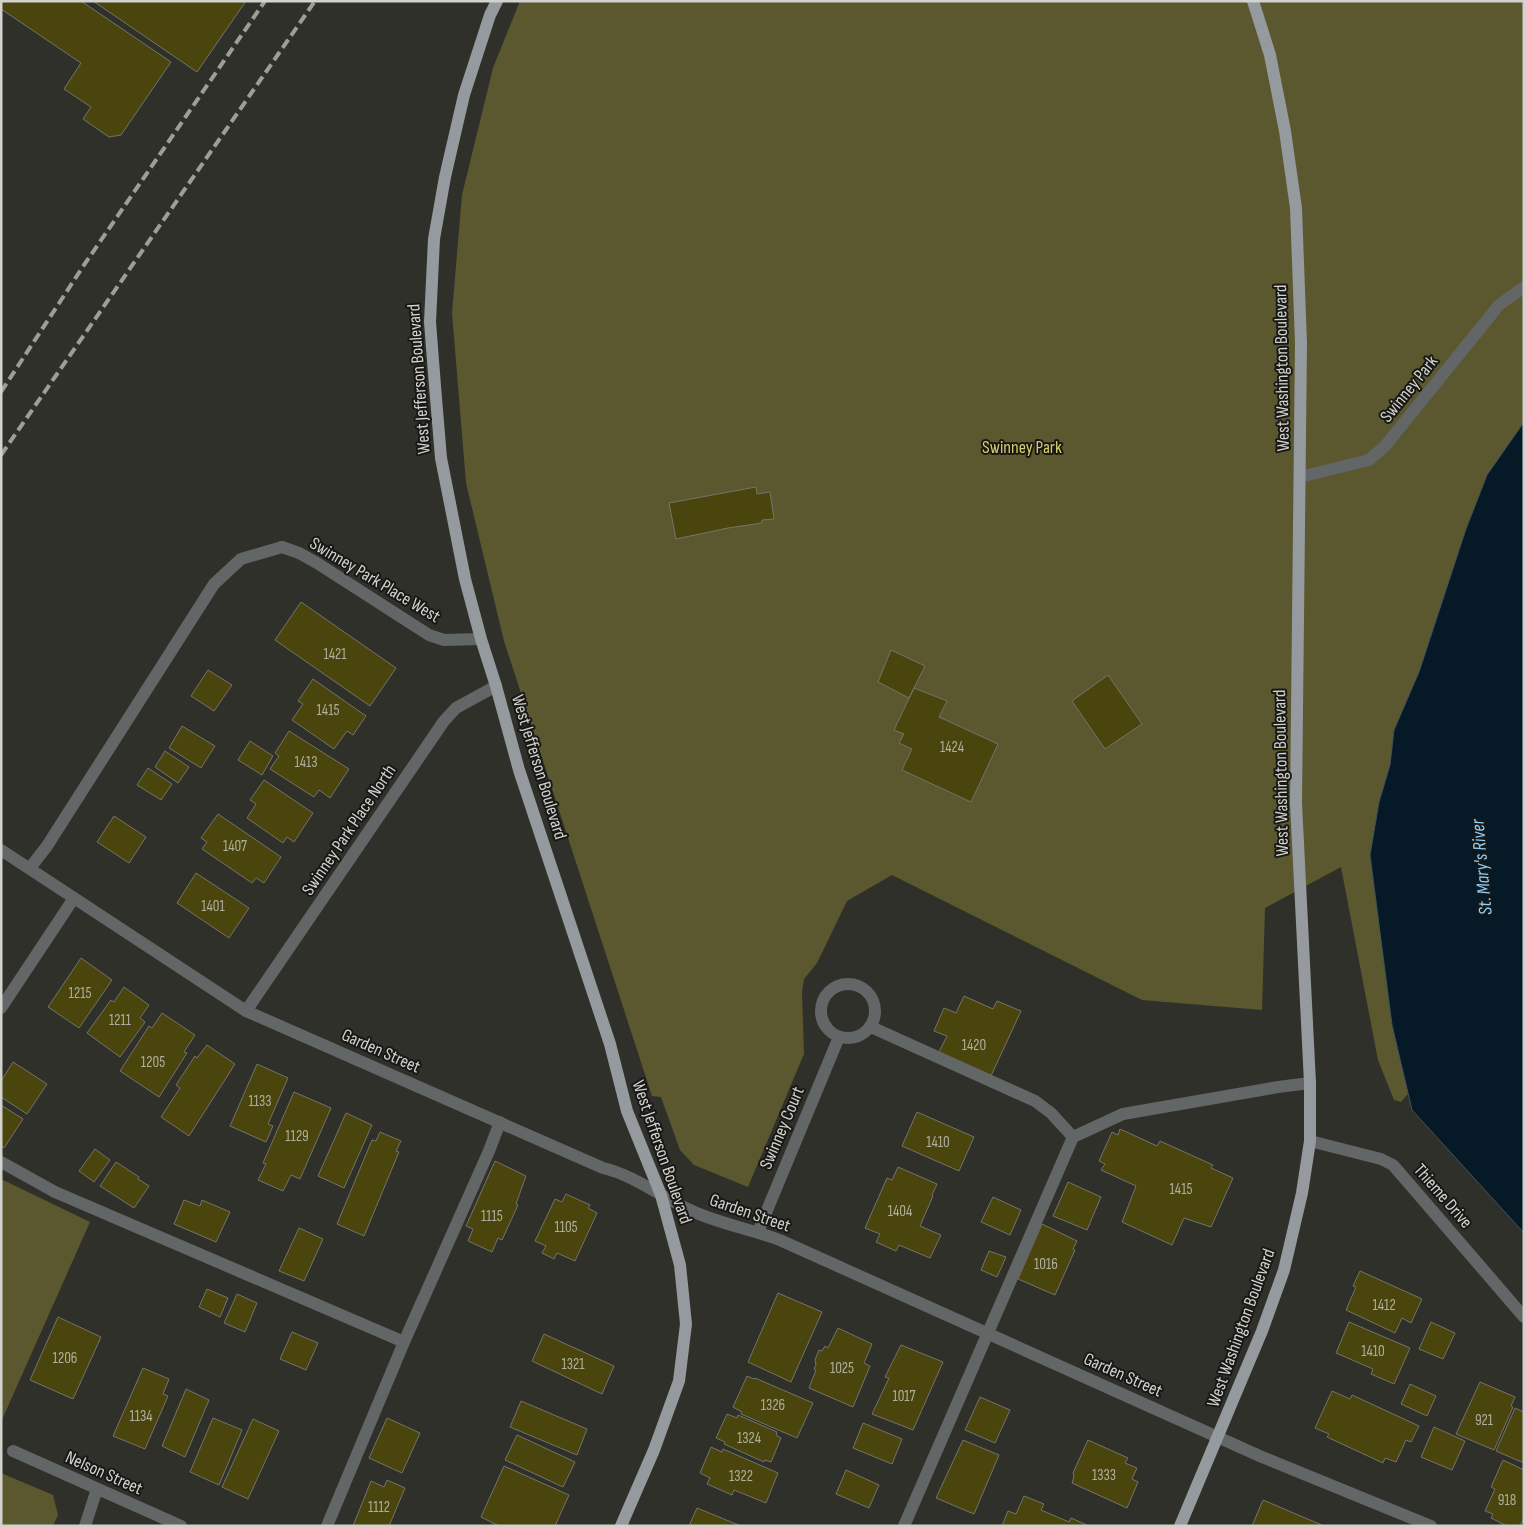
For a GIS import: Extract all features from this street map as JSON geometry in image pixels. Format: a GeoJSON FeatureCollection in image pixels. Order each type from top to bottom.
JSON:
{"type":"FeatureCollection","features":[{"type":"Feature","properties":{"kind":"main road","name":"West Jefferson Boulevard"},"geometry":{"type":"LineString","coordinates":[[497,1],[490,15],[464,95],[445,177],[434,239],[430,322],[441,458],[465,579],[519,770],[610,1044],[628,1111],[660,1195],[680,1265],[686,1324],[679,1381],[654,1450],[621,1526]]}},
{"type":"Feature","properties":{"kind":"main road","name":"West Washington Boulevard"},"geometry":{"type":"LineString","coordinates":[[1180,1526],[1262,1331],[1284,1270],[1302,1193],[1310,1141],[1310,1083],[1296,803],[1301,343],[1296,208],[1285,131],[1270,55],[1252,1]]}},
{"type":"Feature","properties":{"kind":"street","name":"Swinney Park"},"geometry":{"type":"LineString","coordinates":[[1300,477],[1369,460],[1385,446],[1499,305],[1524,287]]}},
{"type":"Feature","properties":{"kind":"street","name":"Swinney Park Place West"},"geometry":{"type":"LineString","coordinates":[[30,868],[47,846],[214,584],[241,559],[282,547],[299,553],[317,563],[429,635],[444,640],[481,639]]}},
{"type":"Feature","properties":{"kind":"street","name":"Swinney Park Place North"},"geometry":{"type":"LineString","coordinates":[[246,1012],[444,721],[456,708],[496,686]]}},
{"type":"Feature","properties":{"kind":"street","name":"Garden Street"},"geometry":{"type":"LineString","coordinates":[[1,850],[246,1012],[603,1168],[618,1171],[690,1210],[714,1220],[758,1232],[1219,1436],[1262,1457],[1431,1526]]}},
{"type":"Feature","properties":{"kind":"street"},"geometry":{"type":"LineString","coordinates":[[1,1008],[74,898]]}},
{"type":"Feature","properties":{"kind":"street"},"geometry":{"type":"LineString","coordinates":[[844,984],[853,984],[861,988],[873,1000],[875,1010],[871,1027],[864,1033],[848,1039],[831,1033],[825,1026],[822,1018],[823,1000],[828,993],[844,984]]}},
{"type":"Feature","properties":{"kind":"street"},"geometry":{"type":"LineString","coordinates":[[871,1027],[1035,1101],[1052,1113],[1073,1136]]}},
{"type":"Feature","properties":{"kind":"street","name":"Swinney Court"},"geometry":{"type":"LineString","coordinates":[[758,1232],[839,1037]]}},
{"type":"Feature","properties":{"kind":"street"},"geometry":{"type":"LineString","coordinates":[[904,1526],[1073,1136],[1123,1114],[1310,1083]]}},
{"type":"Feature","properties":{"kind":"street"},"geometry":{"type":"LineString","coordinates":[[327,1526],[404,1342],[500,1122]]}},
{"type":"Feature","properties":{"kind":"street","name":"Thieme Drive"},"geometry":{"type":"LineString","coordinates":[[1310,1141],[1381,1159],[1393,1165],[1524,1317]]}},
{"type":"Feature","properties":{"kind":"street"},"geometry":{"type":"LineString","coordinates":[[1,1162],[54,1192],[404,1342]]}},
{"type":"Feature","properties":{"kind":"street","name":"Nelson Street"},"geometry":{"type":"LineString","coordinates":[[13,1451],[181,1526]]}},
{"type":"Feature","properties":{"kind":"street"},"geometry":{"type":"LineString","coordinates":[[84,1526],[97,1489]]}},
{"type":"Feature","properties":{"kind":"green space","name":"Swinney Park"},"geometry":{"type":"Polygon","coordinates":[[[520,1],[1524,1],[1524,513],[1417,1083],[1401,1102],[1394,1100],[1378,1060],[1341,867],[1265,908],[1262,1010],[1142,1000],[892,875],[847,901],[817,963],[804,979],[802,992],[804,1054],[748,1187],[694,1165],[680,1150],[661,1097],[652,1096],[504,641],[466,483],[452,313],[462,195],[493,68],[520,1]]]}},
{"type":"Feature","properties":{"kind":"green space"},"geometry":{"type":"Polygon","coordinates":[[[1,1179],[90,1222],[1,1422],[1,1179]]]}},
{"type":"Feature","properties":{"kind":"green space"},"geometry":{"type":"Polygon","coordinates":[[[1,1473],[53,1495],[58,1515],[53,1526],[1,1526],[1,1473]]]}},
{"type":"Feature","properties":{"kind":"water","name":"St. Mary's River"},"geometry":{"type":"Polygon","coordinates":[[[1524,422],[1524,1233],[1412,1110],[1392,1025],[1370,855],[1379,802],[1390,765],[1394,730],[1419,672],[1466,529],[1487,475],[1524,422]]]}},
{"type":"Feature","properties":{"kind":"building"},"geometry":{"type":"Polygon","coordinates":[[[1,1],[81,1],[171,62],[121,135],[109,137],[83,119],[91,107],[64,89],[81,63],[1,9],[1,1]]]}},
{"type":"Feature","properties":{"kind":"building"},"geometry":{"type":"Polygon","coordinates":[[[93,1],[246,1],[197,72],[93,1]]]}},
{"type":"Feature","properties":{"kind":"building"},"geometry":{"type":"Polygon","coordinates":[[[756,487],[757,494],[770,492],[774,519],[762,520],[762,523],[676,539],[669,503],[756,487]]]}},
{"type":"Feature","properties":{"kind":"building"},"geometry":{"type":"Polygon","coordinates":[[[301,602],[396,668],[370,706],[275,640],[301,602]]]}},
{"type":"Feature","properties":{"kind":"building"},"geometry":{"type":"Polygon","coordinates":[[[891,650],[925,666],[909,698],[878,682],[891,650]]]}},
{"type":"Feature","properties":{"kind":"building"},"geometry":{"type":"Polygon","coordinates":[[[208,670],[232,685],[214,711],[191,696],[208,670]]]}},
{"type":"Feature","properties":{"kind":"building"},"geometry":{"type":"Polygon","coordinates":[[[1108,675],[1142,724],[1105,749],[1072,701],[1108,675]]]}},
{"type":"Feature","properties":{"kind":"building"},"geometry":{"type":"Polygon","coordinates":[[[313,679],[366,716],[353,735],[347,731],[334,749],[292,720],[303,704],[298,701],[313,679]]]}},
{"type":"Feature","properties":{"kind":"building"},"geometry":{"type":"Polygon","coordinates":[[[914,688],[947,701],[939,717],[998,744],[971,802],[902,770],[912,749],[899,743],[904,734],[894,730],[914,688]]]}},
{"type":"Feature","properties":{"kind":"building"},"geometry":{"type":"Polygon","coordinates":[[[182,726],[215,746],[201,768],[169,748],[182,726]]]}},
{"type":"Feature","properties":{"kind":"building"},"geometry":{"type":"Polygon","coordinates":[[[289,731],[349,769],[330,798],[319,790],[314,797],[270,769],[279,756],[275,753],[289,731]]]}},
{"type":"Feature","properties":{"kind":"building"},"geometry":{"type":"Polygon","coordinates":[[[250,741],[273,756],[262,775],[238,760],[250,741]]]}},
{"type":"Feature","properties":{"kind":"building"},"geometry":{"type":"Polygon","coordinates":[[[165,751],[189,767],[178,783],[155,767],[165,751]]]}},
{"type":"Feature","properties":{"kind":"building"},"geometry":{"type":"Polygon","coordinates":[[[148,768],[172,784],[161,800],[137,785],[148,768]]]}},
{"type":"Feature","properties":{"kind":"building"},"geometry":{"type":"Polygon","coordinates":[[[264,780],[313,813],[294,842],[287,837],[283,843],[247,818],[256,804],[250,800],[264,780]]]}},
{"type":"Feature","properties":{"kind":"building"},"geometry":{"type":"Polygon","coordinates":[[[218,814],[281,857],[264,883],[256,878],[252,883],[202,849],[207,842],[201,838],[218,814]]]}},
{"type":"Feature","properties":{"kind":"building"},"geometry":{"type":"Polygon","coordinates":[[[114,816],[146,837],[129,863],[97,842],[114,816]]]}},
{"type":"Feature","properties":{"kind":"building"},"geometry":{"type":"Polygon","coordinates":[[[196,873],[249,908],[229,938],[177,903],[196,873]]]}},
{"type":"Feature","properties":{"kind":"building"},"geometry":{"type":"Polygon","coordinates":[[[81,958],[112,980],[79,1028],[48,1007],[81,958]]]}},
{"type":"Feature","properties":{"kind":"building"},"geometry":{"type":"Polygon","coordinates":[[[124,987],[149,1005],[140,1018],[145,1022],[120,1057],[87,1033],[111,1000],[114,1002],[124,987]]]}},
{"type":"Feature","properties":{"kind":"building"},"geometry":{"type":"Polygon","coordinates":[[[964,996],[993,1009],[997,1001],[1021,1011],[990,1078],[938,1054],[947,1036],[934,1031],[944,1008],[956,1013],[964,996]]]}},
{"type":"Feature","properties":{"kind":"building"},"geometry":{"type":"Polygon","coordinates":[[[162,1013],[195,1035],[184,1052],[187,1053],[159,1097],[120,1071],[149,1026],[152,1028],[162,1013]]]}},
{"type":"Feature","properties":{"kind":"building"},"geometry":{"type":"Polygon","coordinates":[[[207,1045],[235,1064],[189,1136],[161,1117],[180,1088],[176,1085],[195,1056],[197,1058],[207,1045]]]}},
{"type":"Feature","properties":{"kind":"building"},"geometry":{"type":"Polygon","coordinates":[[[13,1062],[47,1084],[27,1114],[1,1097],[1,1081],[13,1062]]]}},
{"type":"Feature","properties":{"kind":"building"},"geometry":{"type":"Polygon","coordinates":[[[257,1064],[288,1078],[268,1124],[273,1126],[266,1142],[230,1126],[257,1064]]]}},
{"type":"Feature","properties":{"kind":"building"},"geometry":{"type":"Polygon","coordinates":[[[294,1092],[331,1108],[300,1179],[291,1175],[283,1191],[258,1180],[266,1164],[263,1163],[294,1092]]]}},
{"type":"Feature","properties":{"kind":"building"},"geometry":{"type":"Polygon","coordinates":[[[1,1105],[23,1119],[4,1148],[1,1146],[1,1105]]]}},
{"type":"Feature","properties":{"kind":"building"},"geometry":{"type":"Polygon","coordinates":[[[917,1112],[974,1137],[959,1171],[902,1146],[917,1112]]]}},
{"type":"Feature","properties":{"kind":"building"},"geometry":{"type":"Polygon","coordinates":[[[346,1113],[372,1125],[344,1188],[318,1176],[346,1113]]]}},
{"type":"Feature","properties":{"kind":"building"},"geometry":{"type":"Polygon","coordinates":[[[1120,1129],[1157,1146],[1160,1141],[1213,1165],[1211,1168],[1233,1178],[1211,1227],[1184,1218],[1172,1245],[1122,1222],[1136,1186],[1101,1170],[1105,1164],[1099,1161],[1112,1132],[1118,1135],[1120,1129]]]}},
{"type":"Feature","properties":{"kind":"building"},"geometry":{"type":"Polygon","coordinates":[[[380,1132],[401,1141],[396,1151],[399,1152],[364,1236],[337,1224],[372,1140],[376,1141],[380,1132]]]}},
{"type":"Feature","properties":{"kind":"building"},"geometry":{"type":"Polygon","coordinates":[[[95,1149],[110,1160],[94,1182],[79,1171],[95,1149]]]}},
{"type":"Feature","properties":{"kind":"building"},"geometry":{"type":"Polygon","coordinates":[[[495,1161],[526,1176],[516,1204],[518,1205],[502,1240],[498,1238],[492,1252],[468,1241],[473,1229],[466,1226],[495,1161]]]}},
{"type":"Feature","properties":{"kind":"building"},"geometry":{"type":"Polygon","coordinates":[[[116,1162],[149,1186],[134,1208],[100,1186],[116,1162]]]}},
{"type":"Feature","properties":{"kind":"building"},"geometry":{"type":"Polygon","coordinates":[[[898,1167],[937,1184],[920,1226],[941,1235],[930,1258],[899,1245],[896,1251],[876,1242],[880,1234],[865,1228],[887,1178],[892,1180],[898,1167]]]}},
{"type":"Feature","properties":{"kind":"building"},"geometry":{"type":"Polygon","coordinates":[[[1068,1182],[1101,1197],[1087,1230],[1053,1216],[1068,1182]]]}},
{"type":"Feature","properties":{"kind":"building"},"geometry":{"type":"Polygon","coordinates":[[[566,1194],[590,1205],[588,1208],[597,1213],[575,1261],[557,1253],[554,1259],[542,1253],[546,1246],[535,1241],[555,1199],[562,1202],[566,1194]]]}},
{"type":"Feature","properties":{"kind":"building"},"geometry":{"type":"Polygon","coordinates":[[[993,1197],[1021,1210],[1010,1235],[981,1222],[993,1197]]]}},
{"type":"Feature","properties":{"kind":"building"},"geometry":{"type":"Polygon","coordinates":[[[184,1200],[200,1206],[202,1200],[230,1212],[216,1242],[174,1224],[184,1200]]]}},
{"type":"Feature","properties":{"kind":"building"},"geometry":{"type":"Polygon","coordinates":[[[1042,1224],[1077,1241],[1073,1249],[1075,1250],[1055,1295],[1018,1279],[1042,1224]]]}},
{"type":"Feature","properties":{"kind":"building"},"geometry":{"type":"Polygon","coordinates":[[[299,1228],[323,1239],[304,1281],[279,1271],[299,1228]]]}},
{"type":"Feature","properties":{"kind":"building"},"geometry":{"type":"Polygon","coordinates":[[[989,1251],[1006,1257],[997,1277],[981,1270],[989,1251]]]}},
{"type":"Feature","properties":{"kind":"building"},"geometry":{"type":"Polygon","coordinates":[[[1360,1271],[1422,1299],[1411,1323],[1402,1318],[1395,1333],[1346,1310],[1356,1287],[1353,1286],[1360,1271]]]}},
{"type":"Feature","properties":{"kind":"building"},"geometry":{"type":"Polygon","coordinates":[[[207,1289],[228,1298],[220,1317],[199,1307],[207,1289]]]}},
{"type":"Feature","properties":{"kind":"building"},"geometry":{"type":"Polygon","coordinates":[[[778,1293],[822,1312],[791,1382],[748,1362],[778,1293]]]}},
{"type":"Feature","properties":{"kind":"building"},"geometry":{"type":"Polygon","coordinates":[[[237,1294],[257,1303],[245,1332],[224,1323],[237,1294]]]}},
{"type":"Feature","properties":{"kind":"building"},"geometry":{"type":"Polygon","coordinates":[[[58,1317],[101,1337],[73,1399],[30,1380],[58,1317]]]}},
{"type":"Feature","properties":{"kind":"building"},"geometry":{"type":"Polygon","coordinates":[[[1349,1322],[1410,1348],[1394,1384],[1371,1374],[1373,1369],[1336,1353],[1349,1322]]]}},
{"type":"Feature","properties":{"kind":"building"},"geometry":{"type":"Polygon","coordinates":[[[1431,1322],[1455,1333],[1443,1359],[1419,1349],[1431,1322]]]}},
{"type":"Feature","properties":{"kind":"building"},"geometry":{"type":"Polygon","coordinates":[[[838,1328],[872,1344],[864,1363],[870,1366],[853,1407],[809,1388],[816,1370],[814,1369],[816,1365],[815,1360],[819,1350],[822,1351],[825,1346],[828,1348],[838,1328]]]}},
{"type":"Feature","properties":{"kind":"building"},"geometry":{"type":"Polygon","coordinates":[[[292,1332],[318,1343],[306,1370],[280,1359],[292,1332]]]}},
{"type":"Feature","properties":{"kind":"building"},"geometry":{"type":"Polygon","coordinates":[[[544,1334],[614,1366],[602,1394],[532,1361],[544,1334]]]}},
{"type":"Feature","properties":{"kind":"building"},"geometry":{"type":"Polygon","coordinates":[[[901,1345],[943,1362],[913,1430],[872,1414],[889,1378],[885,1377],[901,1345]]]}},
{"type":"Feature","properties":{"kind":"building"},"geometry":{"type":"Polygon","coordinates":[[[143,1368],[169,1379],[163,1394],[168,1396],[145,1449],[113,1436],[143,1368]]]}},
{"type":"Feature","properties":{"kind":"building"},"geometry":{"type":"Polygon","coordinates":[[[747,1376],[813,1403],[797,1438],[741,1414],[742,1412],[733,1407],[747,1376]]]}},
{"type":"Feature","properties":{"kind":"building"},"geometry":{"type":"Polygon","coordinates":[[[1480,1382],[1515,1397],[1511,1406],[1513,1407],[1494,1450],[1456,1434],[1480,1382]]]}},
{"type":"Feature","properties":{"kind":"building"},"geometry":{"type":"Polygon","coordinates":[[[1410,1384],[1436,1396],[1427,1416],[1401,1404],[1410,1384]]]}},
{"type":"Feature","properties":{"kind":"building"},"geometry":{"type":"Polygon","coordinates":[[[186,1389],[209,1400],[185,1457],[162,1446],[186,1389]]]}},
{"type":"Feature","properties":{"kind":"building"},"geometry":{"type":"Polygon","coordinates":[[[1332,1391],[1350,1399],[1352,1395],[1419,1426],[1411,1442],[1406,1440],[1396,1462],[1385,1458],[1383,1463],[1327,1437],[1329,1434],[1315,1428],[1332,1391]]]}},
{"type":"Feature","properties":{"kind":"building"},"geometry":{"type":"Polygon","coordinates":[[[980,1397],[1010,1410],[995,1443],[965,1430],[980,1397]]]}},
{"type":"Feature","properties":{"kind":"building"},"geometry":{"type":"Polygon","coordinates":[[[521,1401],[587,1429],[577,1455],[510,1427],[521,1401]]]}},
{"type":"Feature","properties":{"kind":"building"},"geometry":{"type":"Polygon","coordinates":[[[1515,1408],[1524,1412],[1524,1463],[1496,1451],[1515,1408]]]}},
{"type":"Feature","properties":{"kind":"building"},"geometry":{"type":"Polygon","coordinates":[[[727,1414],[737,1418],[738,1415],[777,1432],[776,1435],[781,1438],[771,1462],[765,1460],[764,1462],[724,1444],[725,1442],[716,1438],[727,1414]]]}},
{"type":"Feature","properties":{"kind":"building"},"geometry":{"type":"Polygon","coordinates":[[[213,1418],[242,1430],[219,1485],[190,1472],[213,1418]]]}},
{"type":"Feature","properties":{"kind":"building"},"geometry":{"type":"Polygon","coordinates":[[[387,1418],[420,1433],[402,1473],[369,1458],[387,1418]]]}},
{"type":"Feature","properties":{"kind":"building"},"geometry":{"type":"Polygon","coordinates":[[[253,1419],[279,1431],[248,1499],[222,1487],[253,1419]]]}},
{"type":"Feature","properties":{"kind":"building"},"geometry":{"type":"Polygon","coordinates":[[[863,1423],[902,1439],[892,1464],[853,1448],[863,1423]]]}},
{"type":"Feature","properties":{"kind":"building"},"geometry":{"type":"Polygon","coordinates":[[[1434,1427],[1465,1441],[1452,1470],[1421,1457],[1434,1427]]]}},
{"type":"Feature","properties":{"kind":"building"},"geometry":{"type":"Polygon","coordinates":[[[517,1435],[575,1462],[563,1487],[505,1460],[517,1435]]]}},
{"type":"Feature","properties":{"kind":"building"},"geometry":{"type":"Polygon","coordinates":[[[963,1440],[999,1455],[974,1514],[936,1498],[963,1440]]]}},
{"type":"Feature","properties":{"kind":"building"},"geometry":{"type":"Polygon","coordinates":[[[1088,1440],[1128,1458],[1125,1463],[1137,1468],[1132,1479],[1138,1482],[1127,1508],[1072,1483],[1073,1473],[1088,1440]]]}},
{"type":"Feature","properties":{"kind":"building"},"geometry":{"type":"Polygon","coordinates":[[[711,1447],[722,1452],[723,1449],[778,1473],[766,1503],[734,1490],[732,1495],[707,1484],[710,1478],[700,1473],[711,1447]]]}},
{"type":"Feature","properties":{"kind":"building"},"geometry":{"type":"Polygon","coordinates":[[[1503,1460],[1524,1470],[1524,1518],[1520,1526],[1507,1526],[1491,1518],[1493,1514],[1485,1511],[1495,1489],[1491,1487],[1503,1460]]]}},
{"type":"Feature","properties":{"kind":"building"},"geometry":{"type":"Polygon","coordinates":[[[504,1466],[569,1495],[555,1526],[499,1526],[481,1517],[504,1466]]]}},
{"type":"Feature","properties":{"kind":"building"},"geometry":{"type":"Polygon","coordinates":[[[846,1470],[879,1485],[869,1508],[836,1494],[846,1470]]]}},
{"type":"Feature","properties":{"kind":"building"},"geometry":{"type":"Polygon","coordinates":[[[387,1480],[405,1488],[389,1526],[353,1526],[371,1481],[384,1487],[387,1480]]]}},
{"type":"Feature","properties":{"kind":"building"},"geometry":{"type":"Polygon","coordinates":[[[1024,1496],[1044,1504],[1041,1510],[1069,1522],[1071,1518],[1089,1526],[1002,1526],[1008,1511],[1016,1514],[1024,1496]]]}},
{"type":"Feature","properties":{"kind":"building"},"geometry":{"type":"Polygon","coordinates":[[[1263,1500],[1324,1526],[1252,1526],[1263,1500]]]}},
{"type":"Feature","properties":{"kind":"building"},"geometry":{"type":"Polygon","coordinates":[[[697,1508],[741,1526],[689,1526],[697,1508]]]}},
{"type":"Feature","properties":{"kind":"railway"},"geometry":{"type":"LineString","coordinates":[[1,392],[84,265],[265,1]]}},
{"type":"Feature","properties":{"kind":"railway"},"geometry":{"type":"LineString","coordinates":[[1,455],[315,1]]}}]}
